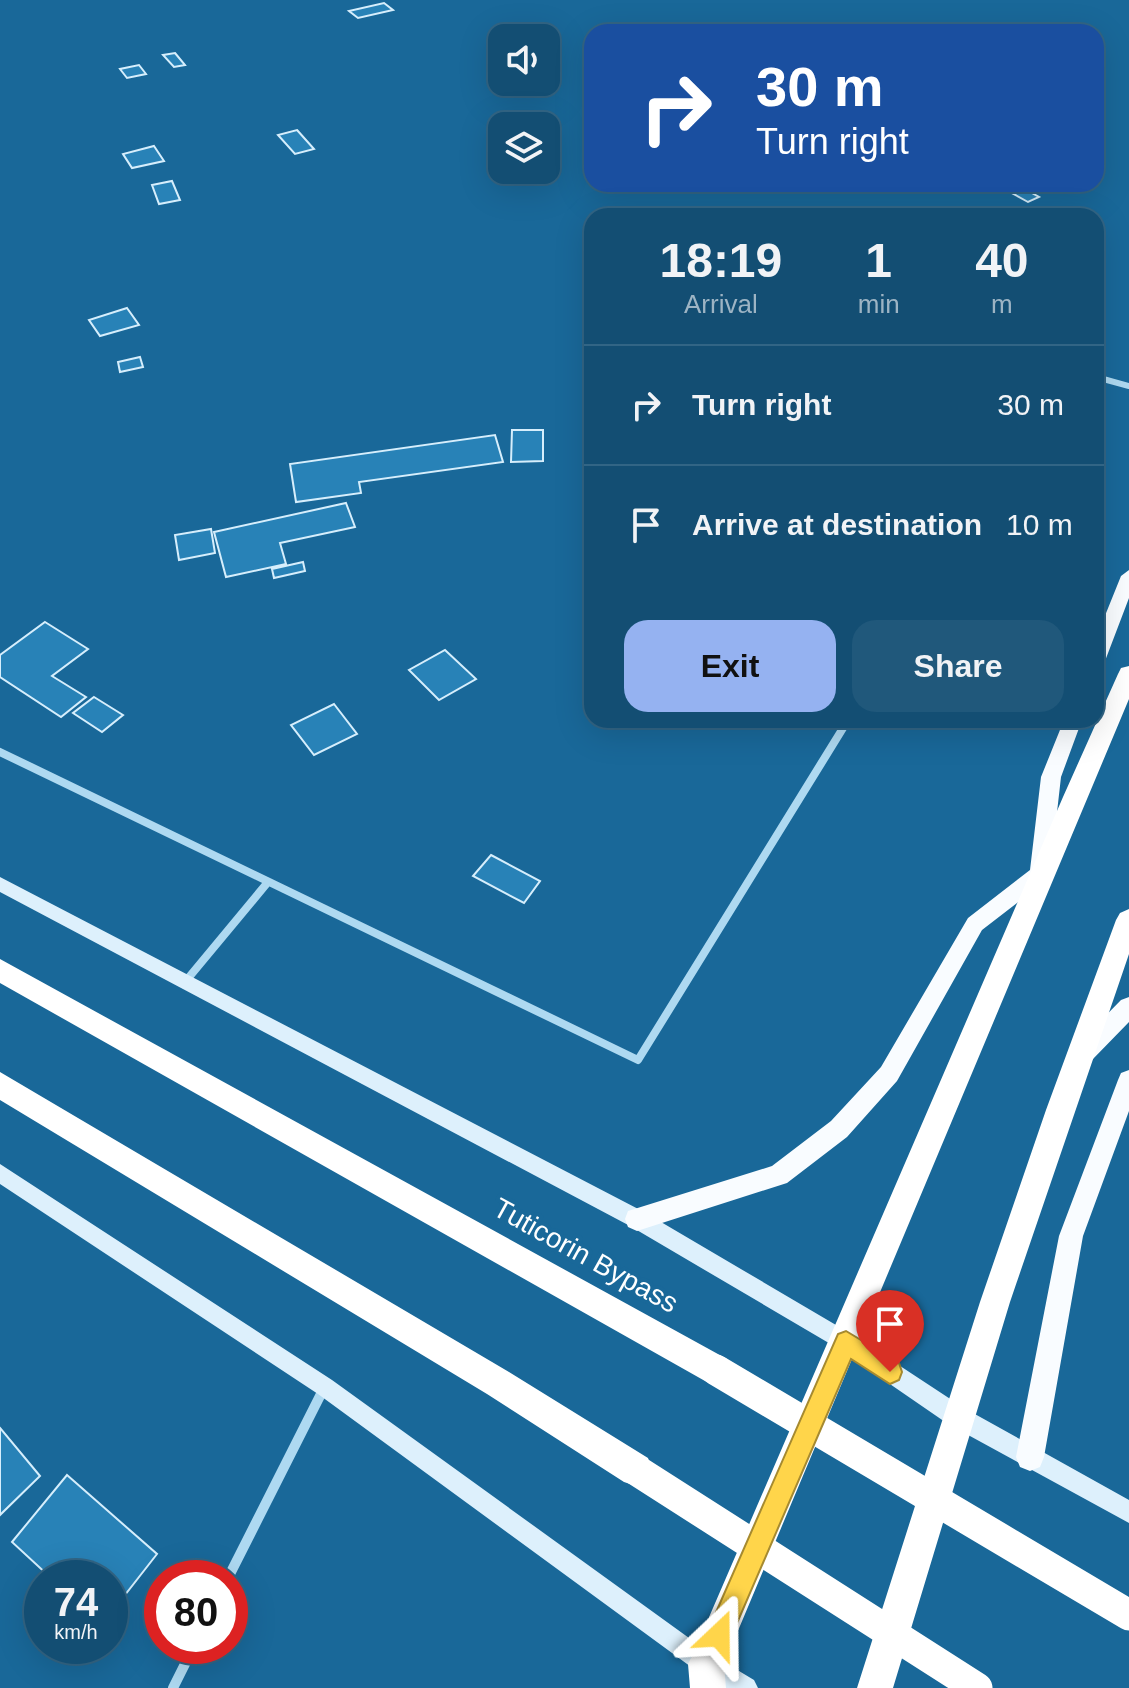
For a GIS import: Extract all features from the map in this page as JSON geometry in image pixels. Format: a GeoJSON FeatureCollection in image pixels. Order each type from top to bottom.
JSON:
{"type":"FeatureCollection","features":[{"type":"Feature","properties":{"kind":"highway"},"geometry":{"type":"LineString","coordinates":[[707,1676],[1040,874],[1129,674]]}},
{"type":"Feature","properties":{"kind":"highway"},"geometry":{"type":"LineString","coordinates":[[875,1688],[956,1416],[1077,1059],[1129,920]]}},
{"type":"Feature","properties":{"kind":"highway","name":"Tuticorin Bypass"},"geometry":{"type":"LineString","coordinates":[[0,970],[716,1370],[1129,1615]]}},
{"type":"Feature","properties":{"kind":"highway"},"geometry":{"type":"LineString","coordinates":[[0,1085],[498,1383],[977,1688]]}},
{"type":"Feature","properties":{"kind":"main road"},"geometry":{"type":"LineString","coordinates":[[1104,640],[1129,576]]}},
{"type":"Feature","properties":{"kind":"main road"},"geometry":{"type":"LineString","coordinates":[[637,1219],[779,1175],[839,1129],[889,1074],[975,924],[1040,874],[1051,777],[1070,728]]}},
{"type":"Feature","properties":{"kind":"main road"},"geometry":{"type":"LineString","coordinates":[[1077,1059],[1129,1007]]}},
{"type":"Feature","properties":{"kind":"main road"},"geometry":{"type":"LineString","coordinates":[[1030,1457],[1071,1236],[1129,1080]]}},
{"type":"Feature","properties":{"kind":"street"},"geometry":{"type":"LineString","coordinates":[[1104,379],[1129,386]]}},
{"type":"Feature","properties":{"kind":"street"},"geometry":{"type":"LineString","coordinates":[[0,752],[638,1060],[843,728]]}},
{"type":"Feature","properties":{"kind":"street"},"geometry":{"type":"LineString","coordinates":[[184,983],[268,882]]}},
{"type":"Feature","properties":{"kind":"street"},"geometry":{"type":"LineString","coordinates":[[0,884],[637,1219],[846,1342],[956,1416],[1129,1512]]}},
{"type":"Feature","properties":{"kind":"street"},"geometry":{"type":"LineString","coordinates":[[0,1173],[325,1387],[707,1676],[746,1688]]}},
{"type":"Feature","properties":{"kind":"street"},"geometry":{"type":"LineString","coordinates":[[237,1560],[325,1387]]}},
{"type":"Feature","properties":{"kind":"street"},"geometry":{"type":"LineString","coordinates":[[173,1688],[185,1664]]}},
{"type":"Feature","properties":{"kind":"building"},"geometry":{"type":"Polygon","coordinates":[[[384,3],[393,10],[358,18],[349,11],[384,3]]]}},
{"type":"Feature","properties":{"kind":"building"},"geometry":{"type":"Polygon","coordinates":[[[175,53],[185,65],[174,67],[163,55],[175,53]]]}},
{"type":"Feature","properties":{"kind":"building"},"geometry":{"type":"Polygon","coordinates":[[[139,65],[146,74],[127,78],[120,69],[139,65]]]}},
{"type":"Feature","properties":{"kind":"building"},"geometry":{"type":"Polygon","coordinates":[[[297,130],[314,149],[295,154],[278,135],[297,130]]]}},
{"type":"Feature","properties":{"kind":"building"},"geometry":{"type":"Polygon","coordinates":[[[154,146],[164,161],[132,168],[123,154],[154,146]]]}},
{"type":"Feature","properties":{"kind":"building"},"geometry":{"type":"Polygon","coordinates":[[[172,181],[180,200],[159,204],[152,185],[172,181]]]}},
{"type":"Feature","properties":{"kind":"building"},"geometry":{"type":"Polygon","coordinates":[[[1010,192],[1030,192],[1039,197],[1028,202],[1010,192]]]}},
{"type":"Feature","properties":{"kind":"building"},"geometry":{"type":"Polygon","coordinates":[[[127,308],[139,325],[100,336],[89,320],[127,308]]]}},
{"type":"Feature","properties":{"kind":"building"},"geometry":{"type":"Polygon","coordinates":[[[140,357],[143,367],[120,372],[118,362],[140,357]]]}},
{"type":"Feature","properties":{"kind":"building"},"geometry":{"type":"Polygon","coordinates":[[[512,430],[543,430],[543,461],[511,462],[512,430]]]}},
{"type":"Feature","properties":{"kind":"building"},"geometry":{"type":"Polygon","coordinates":[[[495,435],[503,462],[359,482],[361,493],[296,502],[290,464],[495,435]]]}},
{"type":"Feature","properties":{"kind":"building"},"geometry":{"type":"Polygon","coordinates":[[[346,503],[355,527],[280,543],[286,564],[226,577],[214,532],[346,503]]]}},
{"type":"Feature","properties":{"kind":"building"},"geometry":{"type":"Polygon","coordinates":[[[211,529],[215,553],[179,560],[175,535],[211,529]]]}},
{"type":"Feature","properties":{"kind":"building"},"geometry":{"type":"Polygon","coordinates":[[[303,562],[305,571],[274,578],[272,569],[303,562]]]}},
{"type":"Feature","properties":{"kind":"building"},"geometry":{"type":"Polygon","coordinates":[[[45,622],[88,649],[52,676],[86,697],[61,717],[0,677],[0,655],[45,622]]]}},
{"type":"Feature","properties":{"kind":"building"},"geometry":{"type":"Polygon","coordinates":[[[445,650],[476,679],[439,700],[409,670],[445,650]]]}},
{"type":"Feature","properties":{"kind":"building"},"geometry":{"type":"Polygon","coordinates":[[[94,697],[123,715],[102,732],[73,713],[94,697]]]}},
{"type":"Feature","properties":{"kind":"building"},"geometry":{"type":"Polygon","coordinates":[[[334,704],[357,734],[314,755],[291,725],[334,704]]]}},
{"type":"Feature","properties":{"kind":"building"},"geometry":{"type":"Polygon","coordinates":[[[491,855],[540,881],[524,903],[473,876],[491,855]]]}},
{"type":"Feature","properties":{"kind":"building"},"geometry":{"type":"Polygon","coordinates":[[[0,1428],[40,1476],[0,1515],[0,1428]]]}},
{"type":"Feature","properties":{"kind":"building"},"geometry":{"type":"Polygon","coordinates":[[[67,1475],[157,1554],[152,1560],[144,1560],[144,1571],[128,1591],[128,1560],[32,1560],[12,1542],[67,1475]]]}},
{"type":"Feature","properties":{"kind":"route"},"geometry":{"type":"LineString","coordinates":[[719,1635],[846,1342],[890,1372]]}}]}
